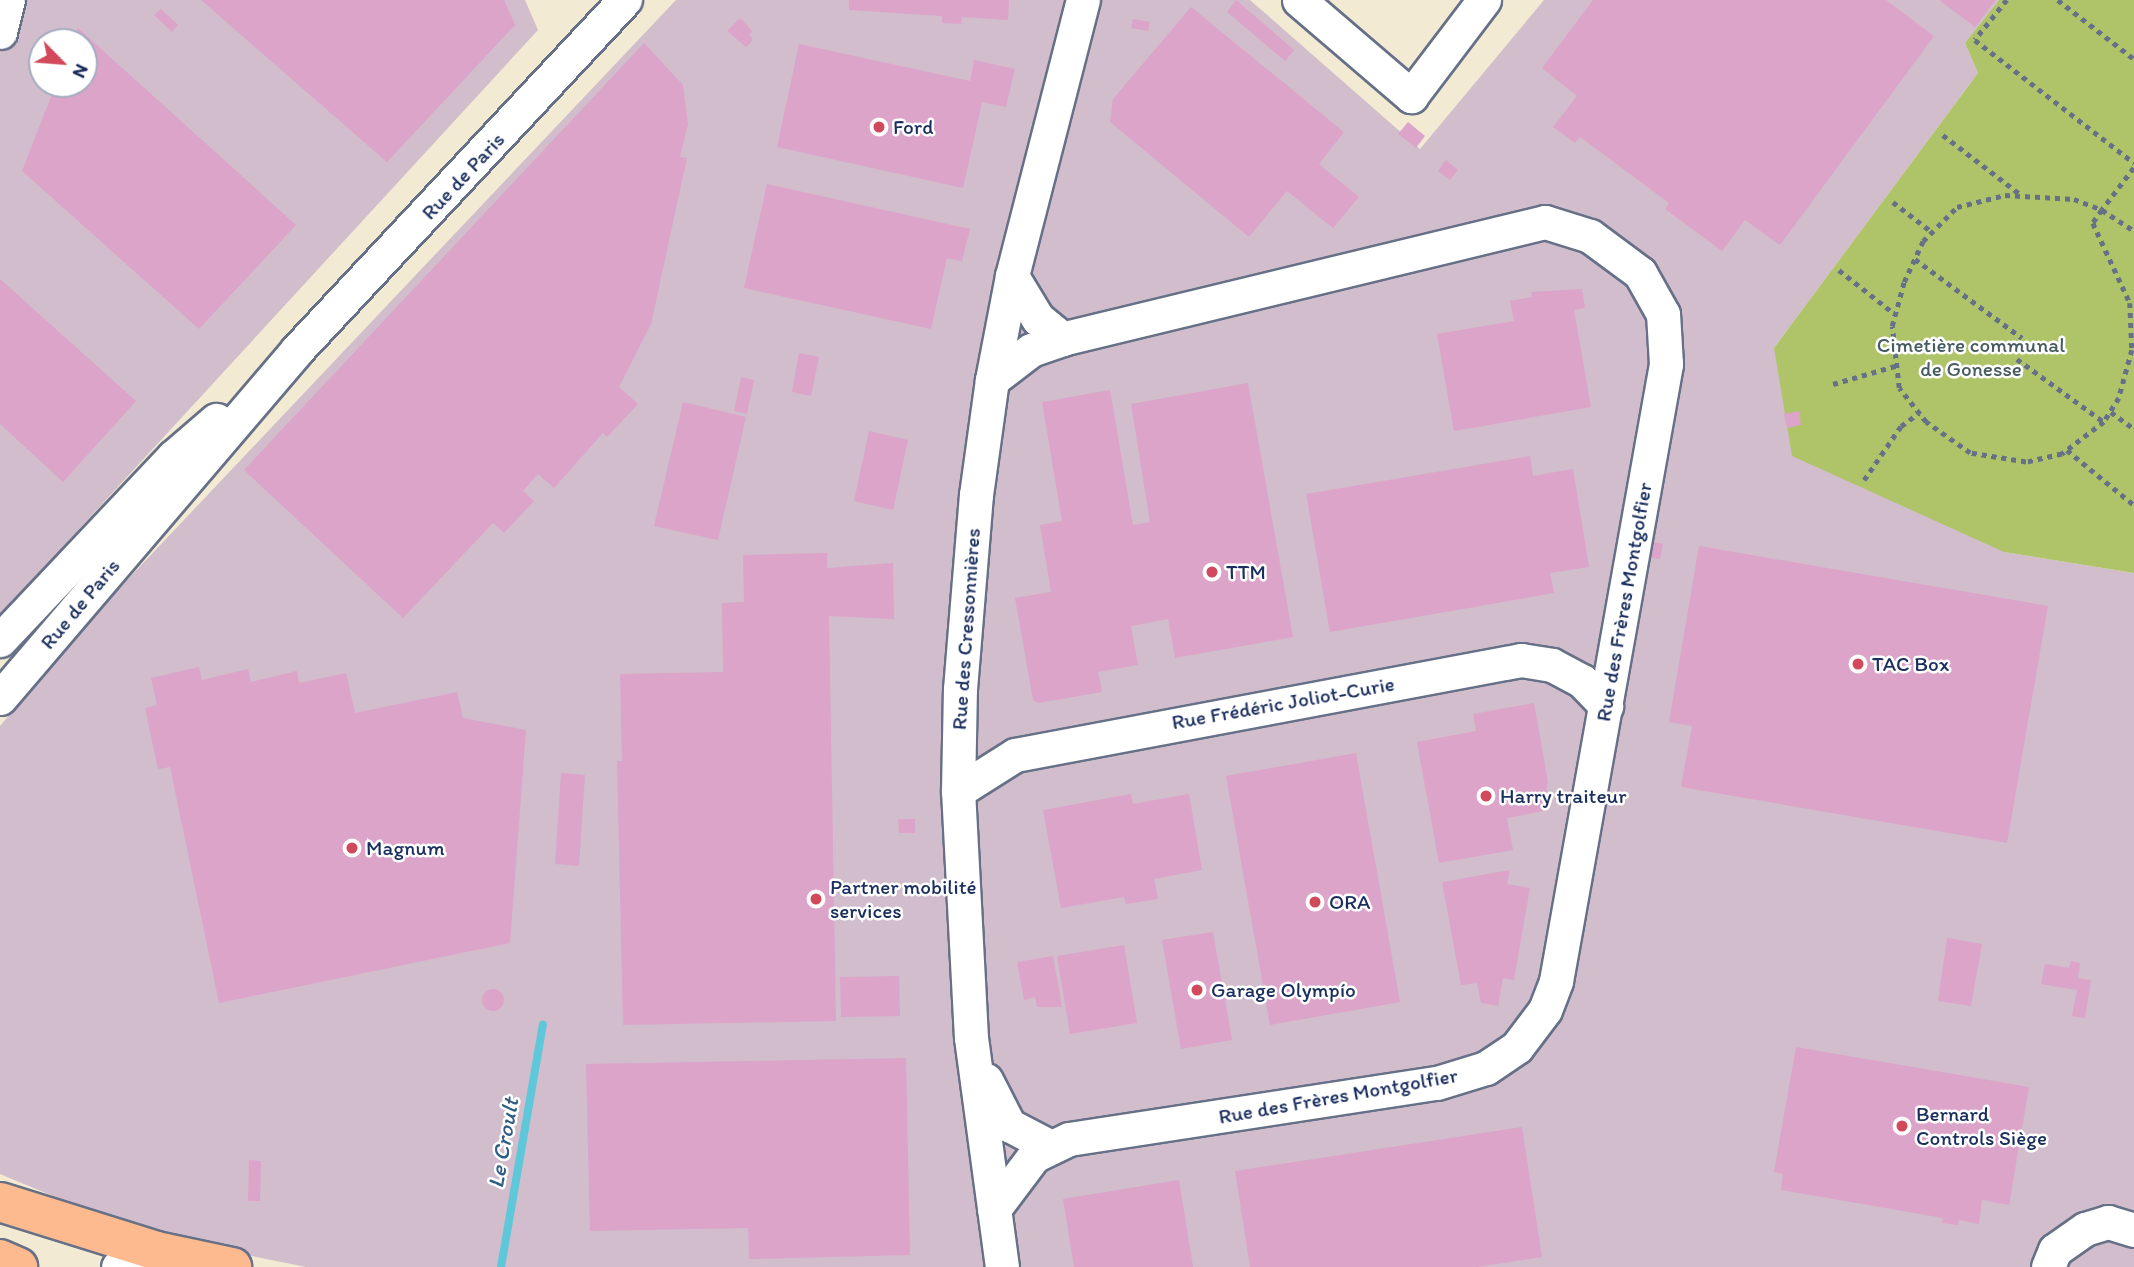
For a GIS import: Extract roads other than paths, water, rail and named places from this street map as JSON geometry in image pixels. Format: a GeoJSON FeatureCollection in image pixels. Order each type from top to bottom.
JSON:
{"type":"FeatureCollection","features":[{"type":"Feature","properties":{"kind":"main road"},"geometry":{"type":"LineString","coordinates":[[13,1208],[232,1267]]}},
{"type":"Feature","properties":{"kind":"main road"},"geometry":{"type":"LineString","coordinates":[[0,1259],[18,1267]]}},
{"type":"Feature","properties":{"kind":"street"},"geometry":{"type":"LineString","coordinates":[[0,32],[8,0]]}},
{"type":"Feature","properties":{"kind":"street","name":"Rue de Paris"},"geometry":{"type":"LineString","coordinates":[[0,698],[297,350],[625,0]]}},
{"type":"Feature","properties":{"kind":"street","name":"Rue des Cressonnières"},"geometry":{"type":"LineString","coordinates":[[1002,1267],[971,1038],[958,790],[960,689],[976,495],[992,380],[1012,276],[1083,0]]}},
{"type":"Feature","properties":{"kind":"street"},"geometry":{"type":"LineString","coordinates":[[1299,0],[1412,96],[1485,0]]}},
{"type":"Feature","properties":{"kind":"street","name":"Rue des Frères Montgolfier"},"geometry":{"type":"LineString","coordinates":[[992,380],[1031,350],[1063,339],[1545,222],[1573,228],[1623,257],[1640,273],[1663,314],[1665,364],[1556,981],[1545,1010],[1517,1047],[1486,1068],[1437,1083],[1069,1139],[1049,1146],[1016,1176],[995,1209]]}},
{"type":"Feature","properties":{"kind":"street"},"geometry":{"type":"LineString","coordinates":[[1012,276],[1038,319],[1063,339]]}},
{"type":"Feature","properties":{"kind":"street","name":"Rue de Paris"},"geometry":{"type":"LineString","coordinates":[[0,639],[173,457],[297,350]]}},
{"type":"Feature","properties":{"kind":"street","name":"Rue Frédéric Joliot-Curie"},"geometry":{"type":"LineString","coordinates":[[958,790],[1015,755],[1521,660],[1552,665],[1582,681],[1606,706]]}},
{"type":"Feature","properties":{"kind":"street"},"geometry":{"type":"LineString","coordinates":[[971,1038],[993,1103],[1009,1125],[1049,1146]]}},
{"type":"Feature","properties":{"kind":"street"},"geometry":{"type":"LineString","coordinates":[[13,1208],[154,1267]]}},
{"type":"Feature","properties":{"kind":"street"},"geometry":{"type":"LineString","coordinates":[[2048,1267],[2055,1250],[2085,1229],[2108,1222],[2134,1230]]}},
{"type":"Feature","properties":{"kind":"street"},"geometry":{"type":"LineString","coordinates":[[118,1267],[154,1267]]}},
{"type":"Feature","properties":{"kind":"waterway","name":"Le Croult"},"geometry":{"type":"LineString","coordinates":[[501,1267],[543,1025]]}},
{"type":"Feature","properties":{"kind":"place","name":"Ford"},"geometry":{"type":"Point","coordinates":[879,127]}},
{"type":"Feature","properties":{"kind":"place","name":"TTM"},"geometry":{"type":"Point","coordinates":[1212,572]}},
{"type":"Feature","properties":{"kind":"place","name":"TAC Box"},"geometry":{"type":"Point","coordinates":[1858,664]}},
{"type":"Feature","properties":{"kind":"place","name":"Harry traiteur"},"geometry":{"type":"Point","coordinates":[1486,796]}},
{"type":"Feature","properties":{"kind":"place","name":"Magnum"},"geometry":{"type":"Point","coordinates":[352,848]}},
{"type":"Feature","properties":{"kind":"place","name":"Partner mobilité services"},"geometry":{"type":"Point","coordinates":[816,899]}},
{"type":"Feature","properties":{"kind":"place","name":"ORA"},"geometry":{"type":"Point","coordinates":[1315,902]}},
{"type":"Feature","properties":{"kind":"place","name":"Garage Olympío"},"geometry":{"type":"Point","coordinates":[1197,990]}},
{"type":"Feature","properties":{"kind":"place","name":"Bernard Controls Siège"},"geometry":{"type":"Point","coordinates":[1902,1126]}},
{"type":"Feature","properties":{"kind":"park label","name":"Cimetière communal de Gonesse"},"geometry":{"type":"Point","coordinates":[1971,357]}}]}
